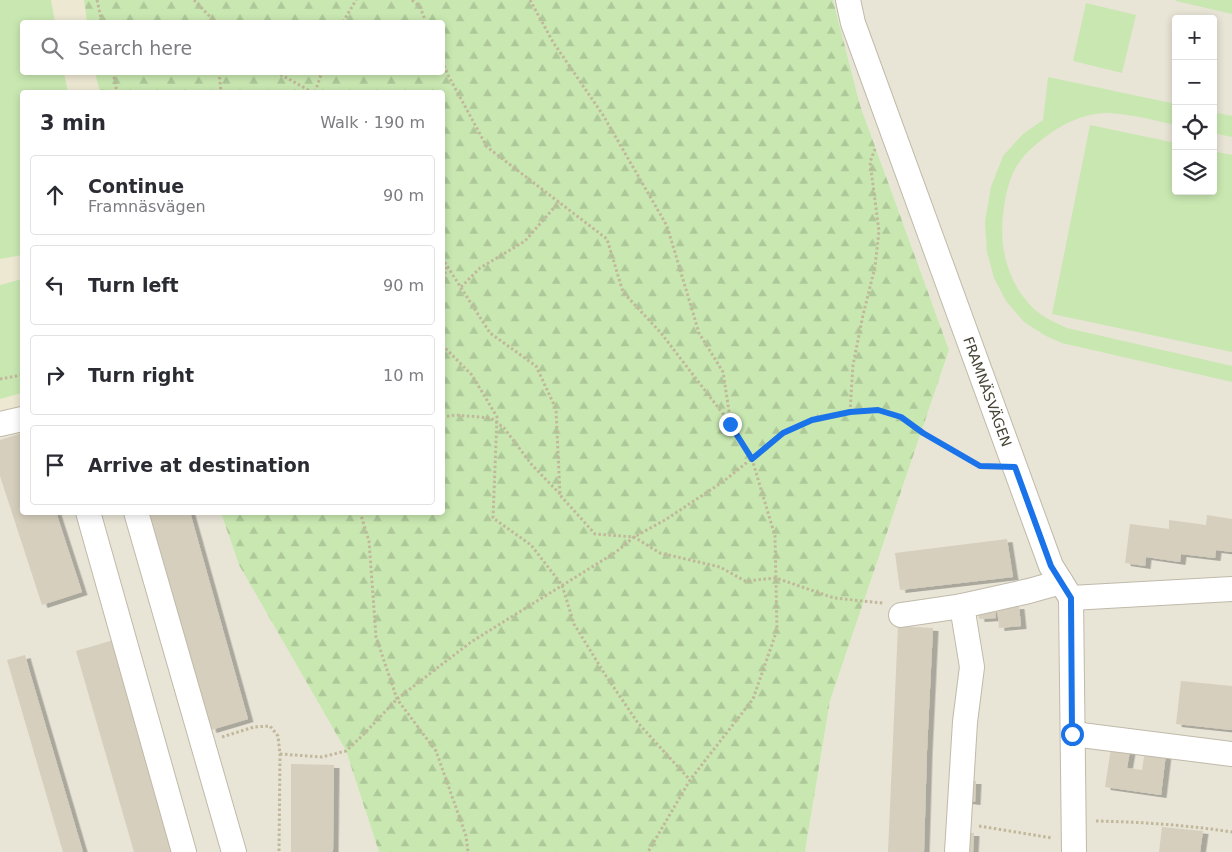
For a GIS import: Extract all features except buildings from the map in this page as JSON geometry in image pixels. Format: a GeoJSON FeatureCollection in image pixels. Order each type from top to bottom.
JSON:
{"type":"FeatureCollection","features":[{"type":"Feature","properties":{"kind":"street","name":"FRAMNÄSVÄGEN"},"geometry":{"type":"LineString","coordinates":[[848,0],[853,23],[1051,566],[1066,590],[1074,838]]}},
{"type":"Feature","properties":{"kind":"street"},"geometry":{"type":"LineString","coordinates":[[0,424],[20,419]]}},
{"type":"Feature","properties":{"kind":"street"},"geometry":{"type":"LineString","coordinates":[[89,515],[184,852]]}},
{"type":"Feature","properties":{"kind":"street"},"geometry":{"type":"LineString","coordinates":[[137,515],[234,852]]}},
{"type":"Feature","properties":{"kind":"street"},"geometry":{"type":"LineString","coordinates":[[901,615],[962,606],[1029,591],[1232,589]]}},
{"type":"Feature","properties":{"kind":"street"},"geometry":{"type":"LineString","coordinates":[[957,852],[966,722],[972,667],[962,606]]}},
{"type":"Feature","properties":{"kind":"street"},"geometry":{"type":"LineString","coordinates":[[1072,734],[1232,754]]}},
{"type":"Feature","properties":{"kind":"path"},"geometry":{"type":"LineString","coordinates":[[97,0],[102,20]]}},
{"type":"Feature","properties":{"kind":"path"},"geometry":{"type":"LineString","coordinates":[[194,0],[211,20]]}},
{"type":"Feature","properties":{"kind":"path"},"geometry":{"type":"LineString","coordinates":[[344,20],[356,0]]}},
{"type":"Feature","properties":{"kind":"path"},"geometry":{"type":"LineString","coordinates":[[412,0],[420,8],[425,20]]}},
{"type":"Feature","properties":{"kind":"path"},"geometry":{"type":"LineString","coordinates":[[530,0],[553,42],[603,115],[667,226],[699,334],[723,372],[730,424]]}},
{"type":"Feature","properties":{"kind":"path"},"geometry":{"type":"LineString","coordinates":[[445,68],[487,147],[607,239],[623,292],[661,333],[730,424],[752,459],[776,536],[777,630],[754,699],[690,780],[648,852]]}},
{"type":"Feature","properties":{"kind":"path"},"geometry":{"type":"LineString","coordinates":[[114,75],[117,90]]}},
{"type":"Feature","properties":{"kind":"path"},"geometry":{"type":"LineString","coordinates":[[219,75],[221,90]]}},
{"type":"Feature","properties":{"kind":"path"},"geometry":{"type":"LineString","coordinates":[[282,75],[309,90]]}},
{"type":"Feature","properties":{"kind":"path"},"geometry":{"type":"LineString","coordinates":[[314,90],[321,75]]}},
{"type":"Feature","properties":{"kind":"path"},"geometry":{"type":"LineString","coordinates":[[850,412],[853,365],[875,267],[879,231],[870,162],[888,118]]}},
{"type":"Feature","properties":{"kind":"path"},"geometry":{"type":"LineString","coordinates":[[461,287],[480,268],[526,240],[559,202]]}},
{"type":"Feature","properties":{"kind":"path"},"geometry":{"type":"LineString","coordinates":[[446,264],[490,334],[536,366],[556,409],[560,495]]}},
{"type":"Feature","properties":{"kind":"path"},"geometry":{"type":"LineString","coordinates":[[445,273],[446,264]]}},
{"type":"Feature","properties":{"kind":"path"},"geometry":{"type":"LineString","coordinates":[[445,348],[472,376],[497,417],[493,518],[531,545],[562,585],[574,624],[606,676],[638,723],[690,780]]}},
{"type":"Feature","properties":{"kind":"path"},"geometry":{"type":"LineString","coordinates":[[0,379],[20,375]]}},
{"type":"Feature","properties":{"kind":"path"},"geometry":{"type":"LineString","coordinates":[[280,754],[322,757],[346,751],[396,700],[471,642],[616,552],[634,537],[665,520],[724,481],[783,433],[812,420],[850,412],[878,410],[901,417],[923,433],[980,466],[1015,467]]}},
{"type":"Feature","properties":{"kind":"path"},"geometry":{"type":"LineString","coordinates":[[445,417],[456,415],[491,418],[497,422],[504,428],[532,465],[596,534],[634,537],[660,553],[720,567],[745,582],[776,578],[834,598],[889,604],[901,615]]}},
{"type":"Feature","properties":{"kind":"path"},"geometry":{"type":"LineString","coordinates":[[361,515],[369,541],[376,638],[396,700],[436,751],[466,836],[468,852]]}},
{"type":"Feature","properties":{"kind":"path"},"geometry":{"type":"LineString","coordinates":[[203,743],[254,727],[270,726],[278,736],[280,754],[279,852]]}},
{"type":"Feature","properties":{"kind":"path"},"geometry":{"type":"LineString","coordinates":[[959,823],[1074,838],[1155,823],[1232,832]]}},
{"type":"Feature","properties":{"kind":"shaded area"},"geometry":{"type":"Polygon","coordinates":[[[0,0],[84,0],[87,20],[20,20],[20,75],[96,75],[99,90],[20,90],[20,515],[222,515],[239,565],[346,751],[379,852],[0,852],[0,0]]]}},
{"type":"Feature","properties":{"kind":"shaded area"},"geometry":{"type":"Polygon","coordinates":[[[0,0],[84,0],[87,20],[20,20],[20,75],[96,75],[99,90],[20,90],[20,411],[0,416],[0,0]]]}},
{"type":"Feature","properties":{"kind":"shaded area"},"geometry":{"type":"Polygon","coordinates":[[[833,0],[1232,0],[1232,852],[805,852],[830,701],[949,350],[860,105],[833,0]]]}},
{"type":"Feature","properties":{"kind":"green space"},"geometry":{"type":"Polygon","coordinates":[[[0,0],[51,0],[55,20],[20,20],[20,75],[64,75],[68,90],[20,90],[20,255],[0,259],[0,0]]]}},
{"type":"Feature","properties":{"kind":"green space"},"geometry":{"type":"Polygon","coordinates":[[[84,0],[833,0],[860,105],[949,350],[830,701],[805,852],[379,852],[346,751],[239,565],[222,515],[445,515],[445,90],[99,90],[96,75],[445,75],[445,20],[87,20],[84,0]]]}},
{"type":"Feature","properties":{"kind":"green space"},"geometry":{"type":"Polygon","coordinates":[[[1232,0],[1232,14],[1176,1],[1232,0]]]}},
{"type":"Feature","properties":{"kind":"green space"},"geometry":{"type":"Polygon","coordinates":[[[1086,3],[1136,15],[1122,73],[1073,61],[1086,3]]]}},
{"type":"Feature","properties":{"kind":"green space"},"geometry":{"type":"Polygon","coordinates":[[[1048,77],[1172,103],[1172,124],[1141,117],[1108,113],[1074,120],[1044,138],[1018,164],[1006,196],[1002,235],[1006,262],[1024,298],[1038,312],[1067,328],[1232,366],[1232,382],[1062,343],[1046,336],[1024,322],[1006,301],[994,278],[987,252],[985,222],[991,187],[1003,156],[1023,134],[1043,120],[1048,77]]]}},
{"type":"Feature","properties":{"kind":"green space"},"geometry":{"type":"Polygon","coordinates":[[[1217,113],[1232,116],[1232,137],[1217,134],[1217,113]]]}},
{"type":"Feature","properties":{"kind":"green space"},"geometry":{"type":"Polygon","coordinates":[[[1090,125],[1172,142],[1172,195],[1217,195],[1217,152],[1232,155],[1232,352],[1052,314],[1090,125]]]}},
{"type":"Feature","properties":{"kind":"green space"},"geometry":{"type":"Polygon","coordinates":[[[20,280],[20,394],[0,399],[0,285],[20,280]]]}},
{"type":"Feature","properties":{"kind":"route"},"geometry":{"type":"LineString","coordinates":[[730,424],[752,459],[783,433],[812,420],[850,412],[878,410],[901,417],[923,433],[980,466],[1015,467],[1051,566],[1071,598],[1072,734]]}}]}
